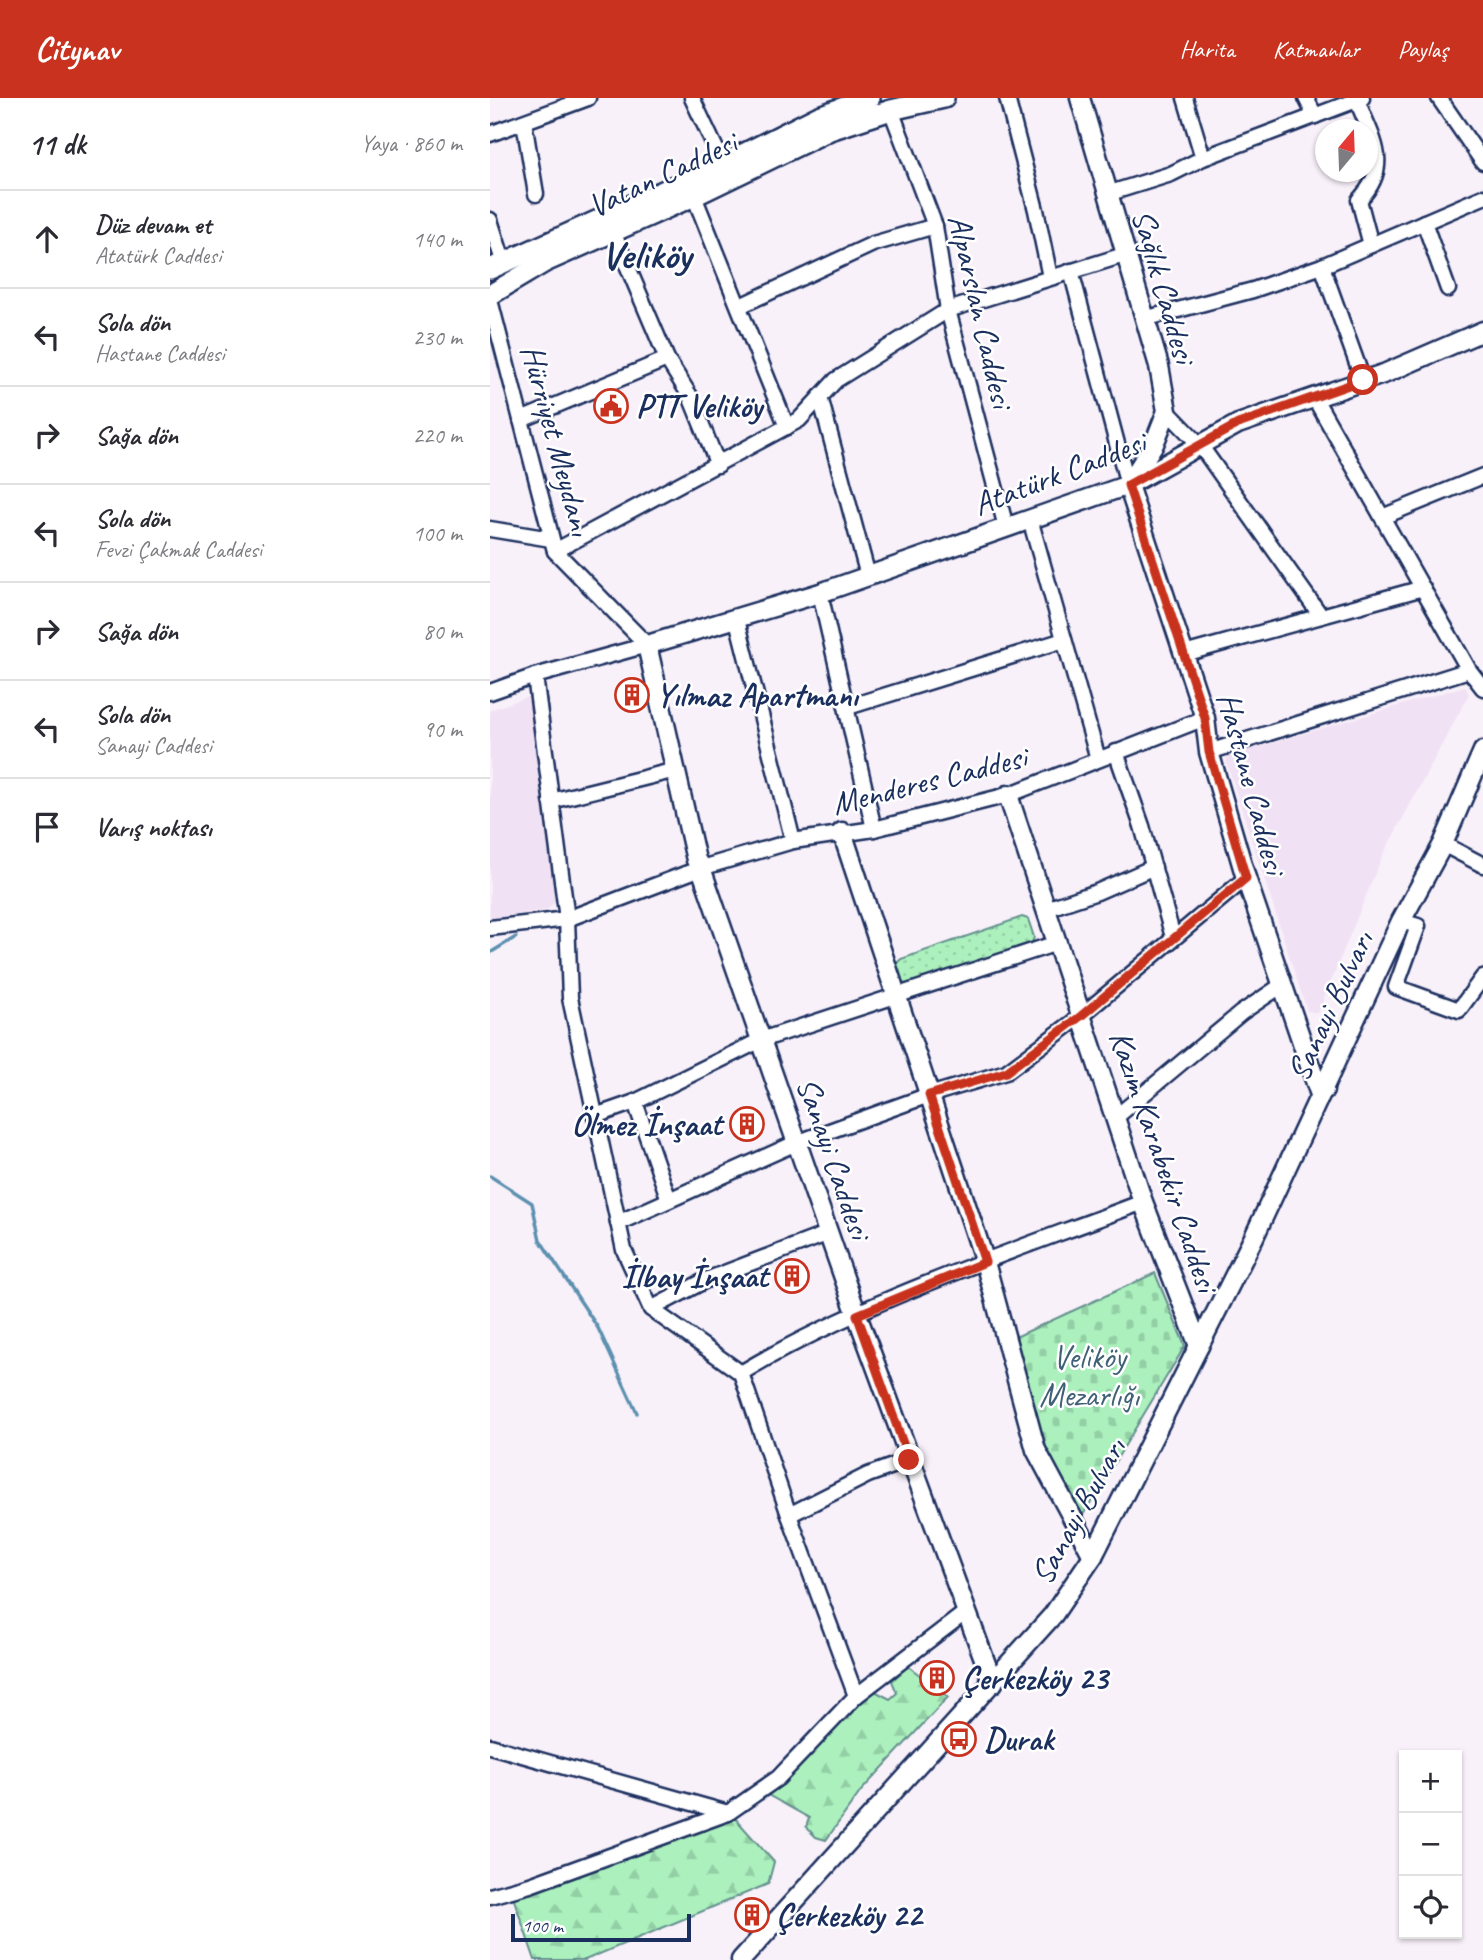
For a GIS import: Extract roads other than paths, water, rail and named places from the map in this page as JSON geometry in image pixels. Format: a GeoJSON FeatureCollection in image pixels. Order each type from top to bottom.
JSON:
{"type":"FeatureCollection","features":[{"type":"Feature","properties":{"kind":"main road","name":"Vatan Caddesi"},"geometry":{"type":"LineString","coordinates":[[497,267],[723,164],[819,116],[870,98]]}},
{"type":"Feature","properties":{"kind":"main road","name":"Vatan Caddesi"},"geometry":{"type":"LineString","coordinates":[[490,297],[545,262],[694,196],[830,130],[891,110],[944,98]]}},
{"type":"Feature","properties":{"kind":"street"},"geometry":{"type":"LineString","coordinates":[[490,134],[588,98]]}},
{"type":"Feature","properties":{"kind":"street"},"geometry":{"type":"LineString","coordinates":[[692,98],[723,164]]}},
{"type":"Feature","properties":{"kind":"street"},"geometry":{"type":"LineString","coordinates":[[1007,98],[1050,277]]}},
{"type":"Feature","properties":{"kind":"street","name":"Sağlık Caddesi"},"geometry":{"type":"LineString","coordinates":[[1080,98],[1124,255],[1159,366],[1167,411],[1154,444],[1128,485]]}},
{"type":"Feature","properties":{"kind":"street"},"geometry":{"type":"LineString","coordinates":[[1185,98],[1203,158]]}},
{"type":"Feature","properties":{"kind":"street"},"geometry":{"type":"LineString","coordinates":[[1306,98],[1315,116]]}},
{"type":"Feature","properties":{"kind":"street"},"geometry":{"type":"LineString","coordinates":[[1439,98],[1483,162]]}},
{"type":"Feature","properties":{"kind":"street"},"geometry":{"type":"LineString","coordinates":[[1107,194],[1171,174],[1203,158],[1359,99],[1380,160],[1373,186],[1359,200],[1371,245]]}},
{"type":"Feature","properties":{"kind":"street","name":"Alparslan Caddesi"},"geometry":{"type":"LineString","coordinates":[[891,110],[935,226],[948,310],[1006,527]]}},
{"type":"Feature","properties":{"kind":"street"},"geometry":{"type":"LineString","coordinates":[[524,122],[536,194]]}},
{"type":"Feature","properties":{"kind":"street"},"geometry":{"type":"LineString","coordinates":[[694,196],[787,427]]}},
{"type":"Feature","properties":{"kind":"street"},"geometry":{"type":"LineString","coordinates":[[1144,319],[1253,290],[1322,266],[1483,197]]}},
{"type":"Feature","properties":{"kind":"street"},"geometry":{"type":"LineString","coordinates":[[490,220],[497,267]]}},
{"type":"Feature","properties":{"kind":"street"},"geometry":{"type":"LineString","coordinates":[[1424,222],[1448,289]]}},
{"type":"Feature","properties":{"kind":"street"},"geometry":{"type":"LineString","coordinates":[[740,306],[873,244],[935,226]]}},
{"type":"Feature","properties":{"kind":"street"},"geometry":{"type":"LineString","coordinates":[[613,232],[667,359],[690,396],[718,465]]}},
{"type":"Feature","properties":{"kind":"street"},"geometry":{"type":"LineString","coordinates":[[490,529],[553,545],[718,465],[799,420],[836,380],[948,310],[1124,255]]}},
{"type":"Feature","properties":{"kind":"street"},"geometry":{"type":"LineString","coordinates":[[1322,266],[1363,380]]}},
{"type":"Feature","properties":{"kind":"street"},"geometry":{"type":"LineString","coordinates":[[1071,271],[1128,485]]}},
{"type":"Feature","properties":{"kind":"street","name":"Hürriyet Meydanı"},"geometry":{"type":"LineString","coordinates":[[490,297],[553,545],[647,645]]}},
{"type":"Feature","properties":{"kind":"street","name":"Atatürk Caddesi"},"geometry":{"type":"LineString","coordinates":[[647,645],[820,593],[1128,485],[1238,424],[1363,380],[1483,331]]}},
{"type":"Feature","properties":{"kind":"street"},"geometry":{"type":"LineString","coordinates":[[521,420],[667,359]]}},
{"type":"Feature","properties":{"kind":"street"},"geometry":{"type":"LineString","coordinates":[[820,397],[868,576]]}},
{"type":"Feature","properties":{"kind":"street"},"geometry":{"type":"LineString","coordinates":[[1314,397],[1469,670],[1483,688]]}},
{"type":"Feature","properties":{"kind":"street"},"geometry":{"type":"LineString","coordinates":[[1167,411],[1200,445],[1321,616]]}},
{"type":"Feature","properties":{"kind":"street"},"geometry":{"type":"LineString","coordinates":[[1382,517],[1483,477]]}},
{"type":"Feature","properties":{"kind":"street","name":"Hastane Caddesi"},"geometry":{"type":"LineString","coordinates":[[1128,485],[1205,718],[1209,752],[1246,878],[1318,1089],[1324,1090]]}},
{"type":"Feature","properties":{"kind":"street"},"geometry":{"type":"LineString","coordinates":[[1030,519],[1098,760]]}},
{"type":"Feature","properties":{"kind":"street"},"geometry":{"type":"LineString","coordinates":[[1184,654],[1423,588]]}},
{"type":"Feature","properties":{"kind":"street"},"geometry":{"type":"LineString","coordinates":[[820,593],[874,829]]}},
{"type":"Feature","properties":{"kind":"street"},"geometry":{"type":"LineString","coordinates":[[737,620],[793,841]]}},
{"type":"Feature","properties":{"kind":"street"},"geometry":{"type":"LineString","coordinates":[[848,707],[1064,640]]}},
{"type":"Feature","properties":{"kind":"street"},"geometry":{"type":"LineString","coordinates":[[490,692],[535,676],[647,645]]}},
{"type":"Feature","properties":{"kind":"street","name":"Sanayi Caddesi"},"geometry":{"type":"LineString","coordinates":[[647,645],[695,860],[701,868],[909,1460],[993,1683]]}},
{"type":"Feature","properties":{"kind":"street"},"geometry":{"type":"LineString","coordinates":[[1209,752],[1469,670]]}},
{"type":"Feature","properties":{"kind":"street"},"geometry":{"type":"LineString","coordinates":[[535,676],[567,919],[570,998],[624,1250],[651,1309],[741,1373],[789,1515],[856,1696]]}},
{"type":"Feature","properties":{"kind":"street","name":"Menderes Caddesi"},"geometry":{"type":"LineString","coordinates":[[490,928],[567,919],[701,868],[793,841],[874,829],[1008,795],[1205,718]]}},
{"type":"Feature","properties":{"kind":"street","name":"Sanayi Bulvarı"},"geometry":{"type":"LineString","coordinates":[[741,1960],[1053,1615],[1093,1556],[1324,1090],[1401,921],[1443,844],[1483,751]]}},
{"type":"Feature","properties":{"kind":"street"},"geometry":{"type":"LineString","coordinates":[[1116,752],[1154,867],[1173,937]]}},
{"type":"Feature","properties":{"kind":"street"},"geometry":{"type":"LineString","coordinates":[[551,802],[676,770]]}},
{"type":"Feature","properties":{"kind":"street","name":"Kazım Karabekir Caddesi"},"geometry":{"type":"LineString","coordinates":[[1008,795],[1143,1202],[1199,1346]]}},
{"type":"Feature","properties":{"kind":"street"},"geometry":{"type":"LineString","coordinates":[[842,832],[985,1262],[1035,1450],[1093,1556]]}},
{"type":"Feature","properties":{"kind":"street"},"geometry":{"type":"LineString","coordinates":[[1443,844],[1483,865]]}},
{"type":"Feature","properties":{"kind":"street"},"geometry":{"type":"LineString","coordinates":[[1046,909],[1097,892],[1154,867]]}},
{"type":"Feature","properties":{"kind":"street"},"geometry":{"type":"LineString","coordinates":[[618,1223],[796,1143],[929,1095],[1006,1072],[1081,1016],[1246,878]]}},
{"type":"Feature","properties":{"kind":"street"},"geometry":{"type":"LineString","coordinates":[[1401,921],[1418,926],[1396,987],[1459,1010],[1483,977]]}},
{"type":"Feature","properties":{"kind":"street"},"geometry":{"type":"LineString","coordinates":[[595,1116],[635,1102],[761,1040],[1057,943]]}},
{"type":"Feature","properties":{"kind":"street"},"geometry":{"type":"LineString","coordinates":[[1379,973],[1398,980]]}},
{"type":"Feature","properties":{"kind":"street"},"geometry":{"type":"LineString","coordinates":[[1116,1117],[1241,1013],[1282,985]]}},
{"type":"Feature","properties":{"kind":"street"},"geometry":{"type":"LineString","coordinates":[[635,1102],[669,1200]]}},
{"type":"Feature","properties":{"kind":"street"},"geometry":{"type":"LineString","coordinates":[[741,1373],[776,1352],[857,1315],[985,1262],[1143,1202]]}},
{"type":"Feature","properties":{"kind":"street"},"geometry":{"type":"LineString","coordinates":[[651,1309],[706,1280],[829,1233]]}},
{"type":"Feature","properties":{"kind":"street"},"geometry":{"type":"LineString","coordinates":[[789,1515],[869,1475],[909,1460]]}},
{"type":"Feature","properties":{"kind":"street"},"geometry":{"type":"LineString","coordinates":[[490,1896],[530,1885],[728,1813],[778,1778],[856,1696],[966,1612]]}},
{"type":"Feature","properties":{"kind":"street"},"geometry":{"type":"LineString","coordinates":[[490,1746],[728,1813]]}},
{"type":"Feature","properties":{"kind":"waterway"},"geometry":{"type":"LineString","coordinates":[[490,953],[516,937]]}},
{"type":"Feature","properties":{"kind":"waterway"},"geometry":{"type":"LineString","coordinates":[[490,1176],[532,1203],[540,1240],[598,1328],[637,1413]]}},
{"type":"Feature","properties":{"kind":"place","name":"PTT Veliköy"},"geometry":{"type":"Point","coordinates":[611,406]}},
{"type":"Feature","properties":{"kind":"place","name":"Yılmaz Apartmanı"},"geometry":{"type":"Point","coordinates":[632,695]}},
{"type":"Feature","properties":{"kind":"place","name":"Ölmez İnşaat"},"geometry":{"type":"Point","coordinates":[747,1124]}},
{"type":"Feature","properties":{"kind":"place","name":"İlbay İnşaat"},"geometry":{"type":"Point","coordinates":[792,1276]}},
{"type":"Feature","properties":{"kind":"place","name":"Çerkezköy 23"},"geometry":{"type":"Point","coordinates":[937,1678]}},
{"type":"Feature","properties":{"kind":"place","name":"Durak"},"geometry":{"type":"Point","coordinates":[959,1739]}},
{"type":"Feature","properties":{"kind":"place","name":"Çerkezköy 22"},"geometry":{"type":"Point","coordinates":[752,1915]}},
{"type":"Feature","properties":{"kind":"district","name":"Veliköy"},"geometry":{"type":"Point","coordinates":[646,255]}},
{"type":"Feature","properties":{"kind":"park label","name":"Veliköy Mezarlığı"},"geometry":{"type":"Point","coordinates":[1089,1376]}}]}
